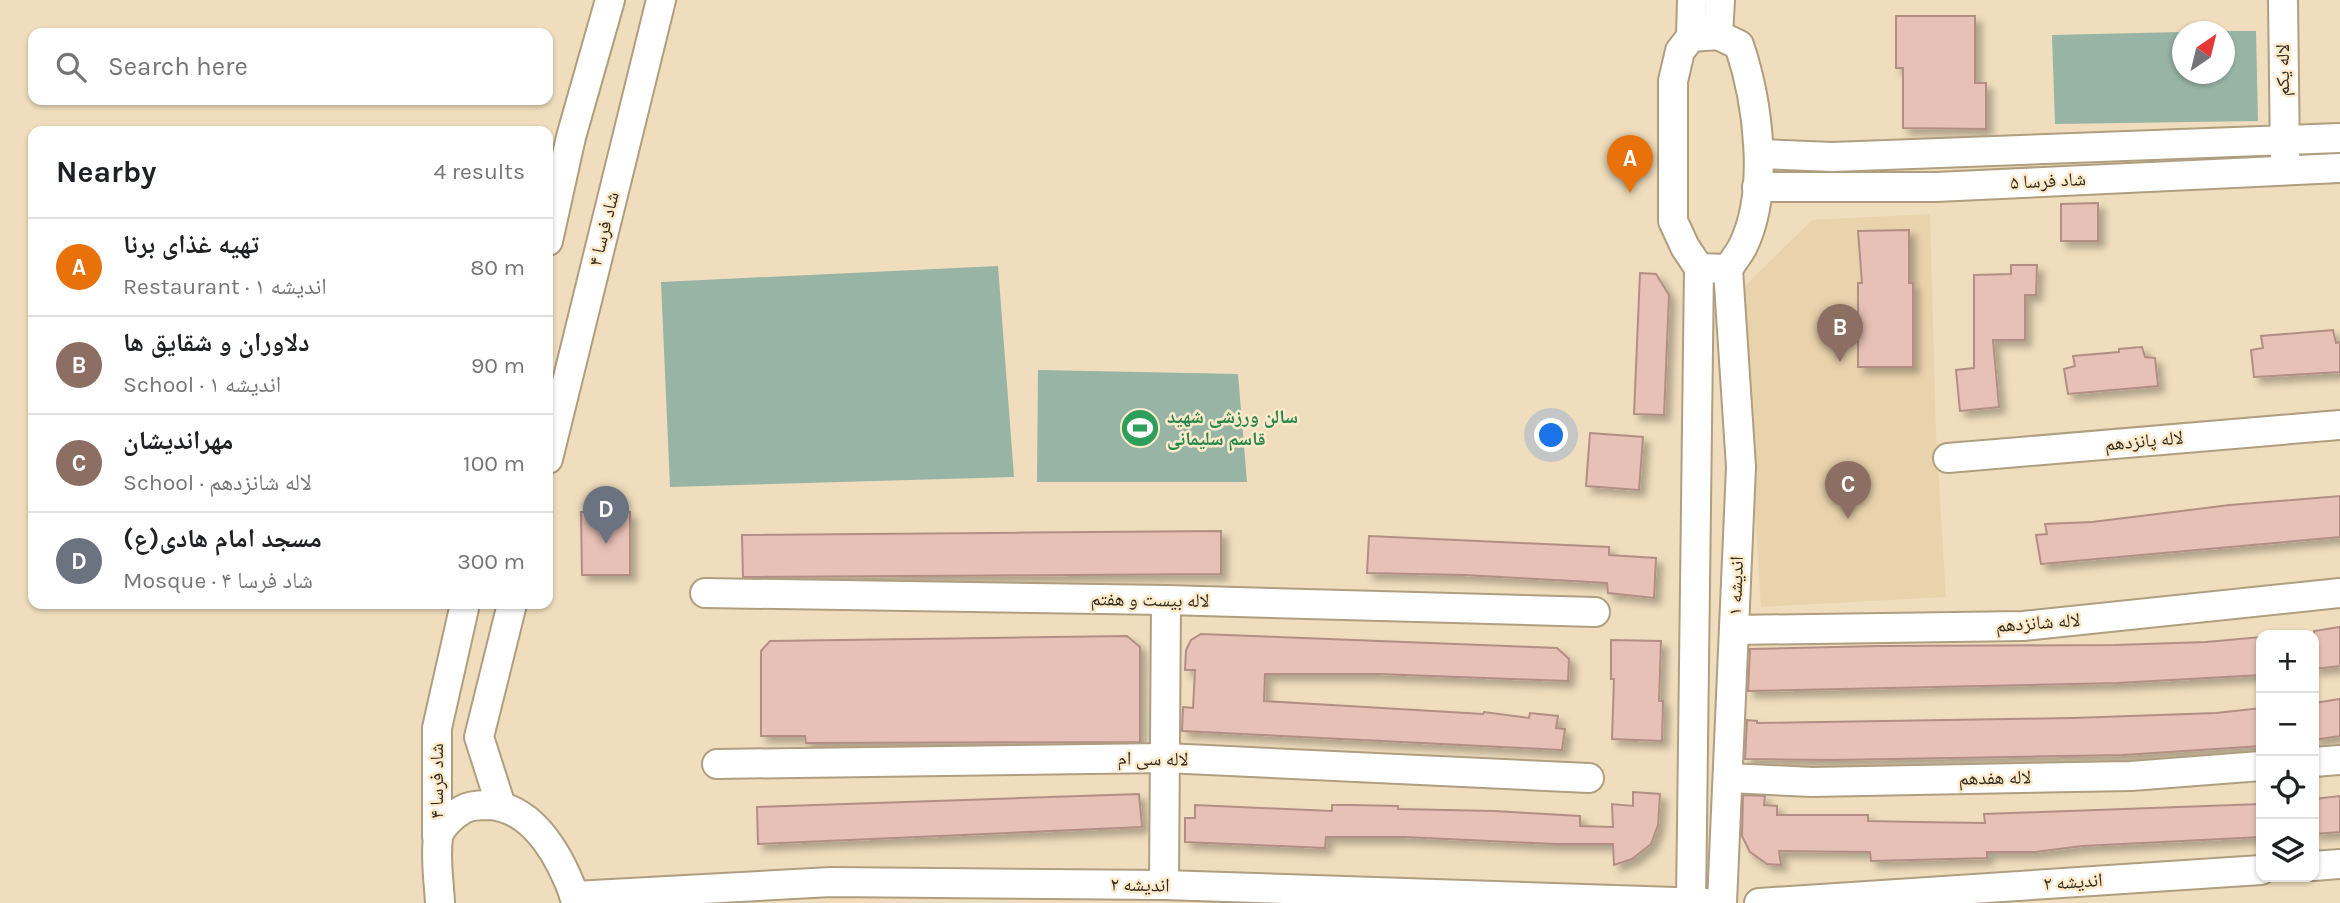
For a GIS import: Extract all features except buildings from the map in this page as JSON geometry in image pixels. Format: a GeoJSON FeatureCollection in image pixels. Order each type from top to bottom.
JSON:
{"type":"FeatureCollection","features":[{"type":"Feature","properties":{"kind":"street"},"geometry":{"type":"LineString","coordinates":[[553,218],[571,137],[610,0]]}},
{"type":"Feature","properties":{"kind":"street","name":"شاد فرسا ۴"},"geometry":{"type":"LineString","coordinates":[[553,439],[661,0]]}},
{"type":"Feature","properties":{"kind":"street"},"geometry":{"type":"LineString","coordinates":[[1692,0],[1705,36]]}},
{"type":"Feature","properties":{"kind":"street"},"geometry":{"type":"LineString","coordinates":[[1696,902],[1699,268],[1673,221],[1674,81],[1681,51],[1705,36],[1720,0]]}},
{"type":"Feature","properties":{"kind":"street","name":"لاله یکم"},"geometry":{"type":"LineString","coordinates":[[2283,0],[2286,169]]}},
{"type":"Feature","properties":{"kind":"street"},"geometry":{"type":"LineString","coordinates":[[1699,268],[1728,269],[1742,247],[1752,223],[1759,154],[1751,79],[1739,45],[1705,36]]}},
{"type":"Feature","properties":{"kind":"street","name":"شاد فرسا ۵"},"geometry":{"type":"LineString","coordinates":[[1759,154],[1832,157],[2340,138]]}},
{"type":"Feature","properties":{"kind":"street","name":"شاد فرسا ۵"},"geometry":{"type":"LineString","coordinates":[[1756,187],[1936,187],[2340,168]]}},
{"type":"Feature","properties":{"kind":"street","name":"اندیشه ۱"},"geometry":{"type":"LineString","coordinates":[[1722,903],[1741,467],[1728,269]]}},
{"type":"Feature","properties":{"kind":"street","name":"لاله پانزدهم"},"geometry":{"type":"LineString","coordinates":[[1948,458],[2340,425]]}},
{"type":"Feature","properties":{"kind":"street","name":"لاله بیست و هفتم"},"geometry":{"type":"LineString","coordinates":[[705,593],[1166,600],[1595,612]]}},
{"type":"Feature","properties":{"kind":"street","name":"لاله شانزدهم"},"geometry":{"type":"LineString","coordinates":[[1734,631],[2023,626],[2340,593]]}},
{"type":"Feature","properties":{"kind":"street"},"geometry":{"type":"LineString","coordinates":[[1164,885],[1166,600]]}},
{"type":"Feature","properties":{"kind":"street","name":"شاد فرسا ۴"},"geometry":{"type":"LineString","coordinates":[[440,903],[437,728],[464,609]]}},
{"type":"Feature","properties":{"kind":"street"},"geometry":{"type":"LineString","coordinates":[[501,806],[479,737],[511,609]]}},
{"type":"Feature","properties":{"kind":"street","name":"لاله سی ام"},"geometry":{"type":"LineString","coordinates":[[717,764],[1165,758],[1589,778]]}},
{"type":"Feature","properties":{"kind":"street"},"geometry":{"type":"LineString","coordinates":[[2319,762],[2340,760]]}},
{"type":"Feature","properties":{"kind":"street","name":"لاله هفدهم"},"geometry":{"type":"LineString","coordinates":[[1729,778],[1812,782],[2131,776],[2256,766]]}},
{"type":"Feature","properties":{"kind":"street"},"geometry":{"type":"LineString","coordinates":[[438,835],[450,818],[464,808],[501,806],[520,815],[542,834],[575,899]]}},
{"type":"Feature","properties":{"kind":"street"},"geometry":{"type":"LineString","coordinates":[[2319,866],[2340,864]]}},
{"type":"Feature","properties":{"kind":"street","name":"اندیشه ۲"},"geometry":{"type":"LineString","coordinates":[[1759,903],[2256,870]]}},
{"type":"Feature","properties":{"kind":"street","name":"اندیشه ۲"},"geometry":{"type":"LineString","coordinates":[[575,899],[653,898],[831,882],[1164,885],[1696,902]]}},
{"type":"Feature","properties":{"kind":"shaded area"},"geometry":{"type":"Polygon","coordinates":[[[1930,214],[1936,434],[1946,597],[1761,607],[1741,290],[1812,220],[1930,214]]]}},
{"type":"Feature","properties":{"kind":"green space"},"geometry":{"type":"Polygon","coordinates":[[[2235,31],[2256,31],[2258,121],[2055,124],[2052,35],[2172,32],[2172,84],[2235,84],[2235,31]]]}},
{"type":"Feature","properties":{"kind":"green space"},"geometry":{"type":"Polygon","coordinates":[[[998,266],[1014,477],[670,487],[661,282],[998,266]]]}},
{"type":"Feature","properties":{"kind":"green space","name":"سالن ورزشی شهید قاسم سلیمانی"},"geometry":{"type":"Polygon","coordinates":[[[1038,370],[1238,374],[1247,482],[1037,482],[1038,370]]]}},
{"type":"Feature","properties":{"kind":"place","name":"تهیه غذای برنا"},"geometry":{"type":"Point","coordinates":[1630,193]}},
{"type":"Feature","properties":{"kind":"place","name":"دلاوران و شقایق ها"},"geometry":{"type":"Point","coordinates":[1840,362]}},
{"type":"Feature","properties":{"kind":"place","name":"سالن ورزشی شهید قاسم سلیمانی"},"geometry":{"type":"Point","coordinates":[1140,428]}},
{"type":"Feature","properties":{"kind":"place","name":"مهراندیشان"},"geometry":{"type":"Point","coordinates":[1848,519]}},
{"type":"Feature","properties":{"kind":"place","name":"مسجد امام هادی(ع)"},"geometry":{"type":"Point","coordinates":[606,544]}}]}
